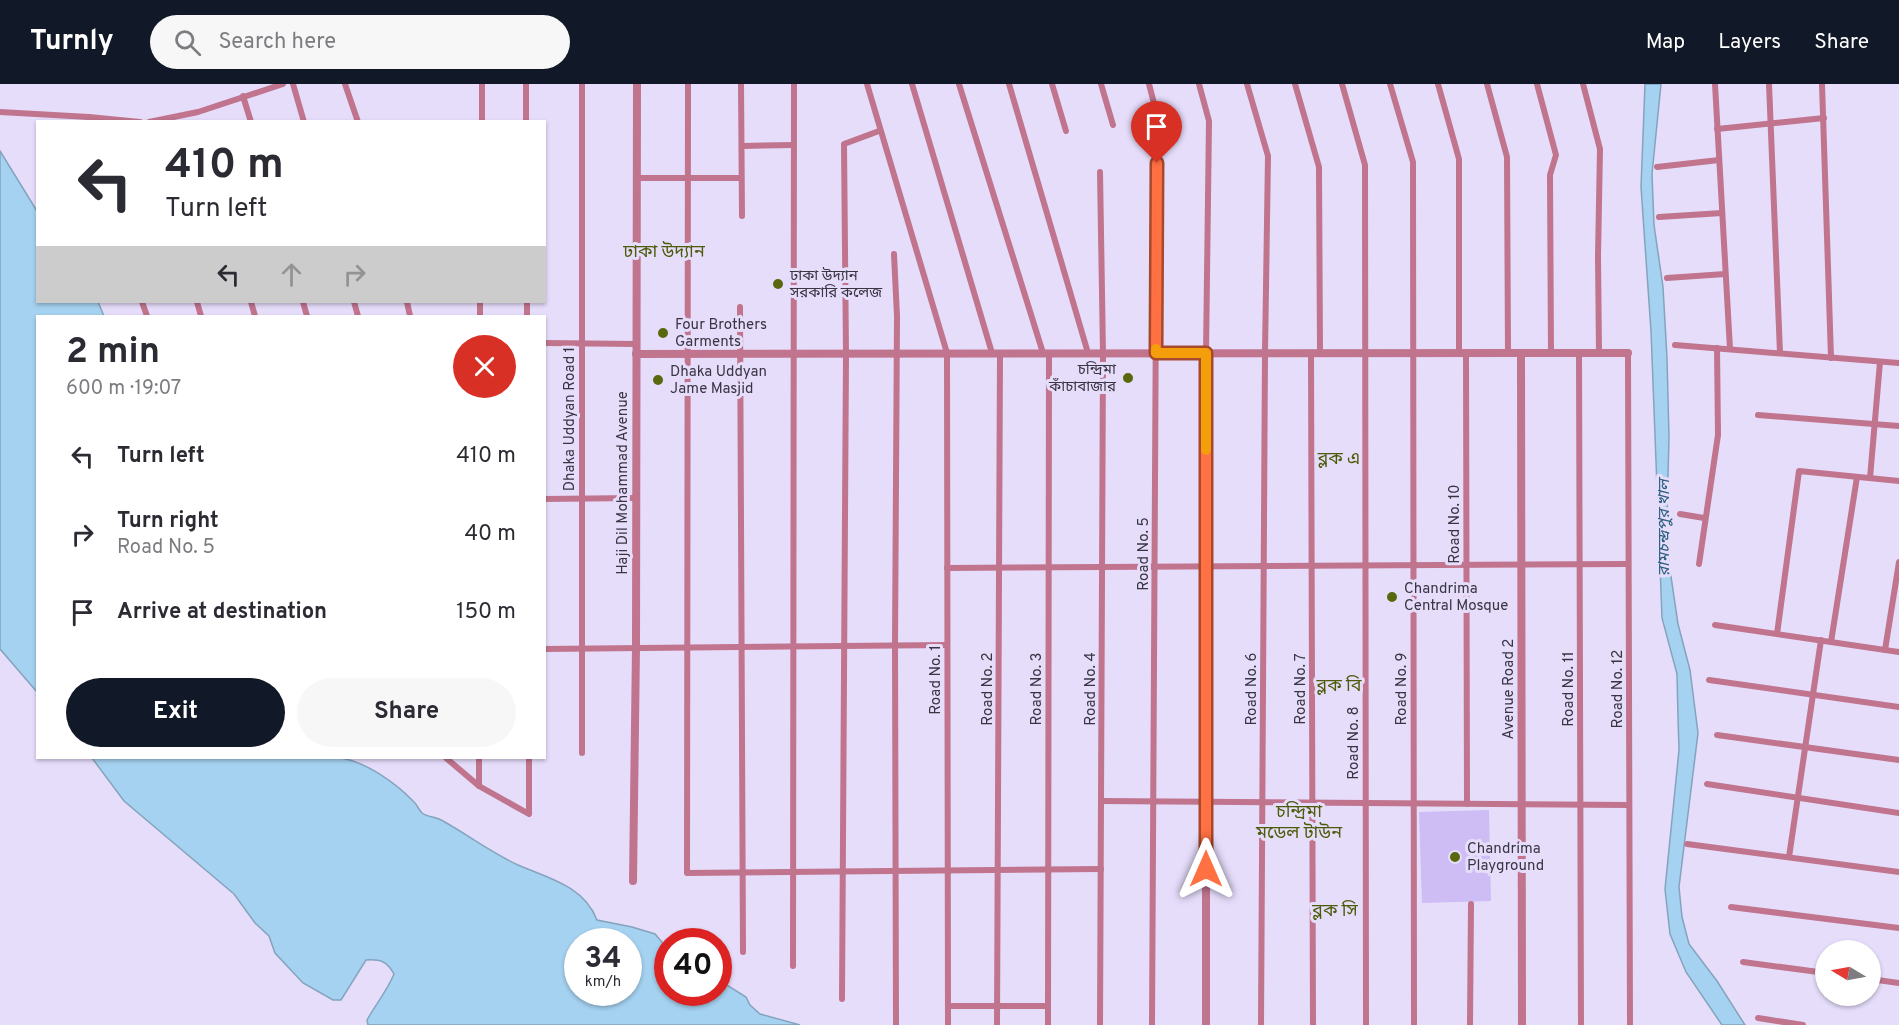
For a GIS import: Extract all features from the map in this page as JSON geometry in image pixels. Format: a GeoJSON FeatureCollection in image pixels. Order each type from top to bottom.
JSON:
{"type":"FeatureCollection","features":[{"type":"Feature","properties":{"kind":"street"},"geometry":{"type":"LineString","coordinates":[[159,120],[198,112],[283,84]]}},
{"type":"Feature","properties":{"kind":"street"},"geometry":{"type":"LineString","coordinates":[[293,84],[303,120]]}},
{"type":"Feature","properties":{"kind":"street"},"geometry":{"type":"LineString","coordinates":[[345,84],[356,120]]}},
{"type":"Feature","properties":{"kind":"street"},"geometry":{"type":"LineString","coordinates":[[482,84],[482,120]]}},
{"type":"Feature","properties":{"kind":"street"},"geometry":{"type":"LineString","coordinates":[[526,84],[526,120]]}},
{"type":"Feature","properties":{"kind":"street","name":"Dhaka Uddyan Road 1"},"geometry":{"type":"LineString","coordinates":[[582,84],[580,648],[582,753]]}},
{"type":"Feature","properties":{"kind":"street","name":"Haji Dil Mohammad Avenue"},"geometry":{"type":"LineString","coordinates":[[633,882],[636,648],[637,84]]}},
{"type":"Feature","properties":{"kind":"street"},"geometry":{"type":"LineString","coordinates":[[688,84],[687,873],[1101,870]]}},
{"type":"Feature","properties":{"kind":"street"},"geometry":{"type":"LineString","coordinates":[[741,84],[742,216]]}},
{"type":"Feature","properties":{"kind":"street"},"geometry":{"type":"LineString","coordinates":[[793,966],[794,84]]}},
{"type":"Feature","properties":{"kind":"street","name":"Road No. 1"},"geometry":{"type":"LineString","coordinates":[[867,84],[946,353],[948,1025]]}},
{"type":"Feature","properties":{"kind":"street","name":"Road No. 2"},"geometry":{"type":"LineString","coordinates":[[912,84],[996,353],[999,567],[997,1025]]}},
{"type":"Feature","properties":{"kind":"street","name":"Road No. 3"},"geometry":{"type":"LineString","coordinates":[[959,84],[1046,353],[1049,567],[1048,1025]]}},
{"type":"Feature","properties":{"kind":"street"},"geometry":{"type":"LineString","coordinates":[[1010,84],[1088,353]]}},
{"type":"Feature","properties":{"kind":"street"},"geometry":{"type":"LineString","coordinates":[[1052,84],[1066,131]]}},
{"type":"Feature","properties":{"kind":"street"},"geometry":{"type":"LineString","coordinates":[[1101,84],[1113,125]]}},
{"type":"Feature","properties":{"kind":"street","name":"Road No. 5"},"geometry":{"type":"LineString","coordinates":[[1149,84],[1157,115],[1152,1025]]}},
{"type":"Feature","properties":{"kind":"street"},"geometry":{"type":"LineString","coordinates":[[1199,84],[1209,121],[1206,353],[1206,1025]]}},
{"type":"Feature","properties":{"kind":"street","name":"Road No. 6"},"geometry":{"type":"LineString","coordinates":[[1247,84],[1268,156],[1262,1025]]}},
{"type":"Feature","properties":{"kind":"street","name":"Road No. 7"},"geometry":{"type":"LineString","coordinates":[[1295,84],[1319,167],[1312,566],[1313,1025]]}},
{"type":"Feature","properties":{"kind":"street","name":"Road No. 8"},"geometry":{"type":"LineString","coordinates":[[1342,84],[1365,165],[1366,1025]]}},
{"type":"Feature","properties":{"kind":"street","name":"Road No. 9"},"geometry":{"type":"LineString","coordinates":[[1390,84],[1413,162],[1414,1025]]}},
{"type":"Feature","properties":{"kind":"street","name":"Road No. 10"},"geometry":{"type":"LineString","coordinates":[[1438,84],[1459,159],[1466,565],[1467,804]]}},
{"type":"Feature","properties":{"kind":"street"},"geometry":{"type":"LineString","coordinates":[[1486,84],[1507,156],[1508,353]]}},
{"type":"Feature","properties":{"kind":"street"},"geometry":{"type":"LineString","coordinates":[[1537,84],[1556,155],[1550,175],[1551,353]]}},
{"type":"Feature","properties":{"kind":"street"},"geometry":{"type":"LineString","coordinates":[[1583,84],[1600,149],[1599,353]]}},
{"type":"Feature","properties":{"kind":"street"},"geometry":{"type":"LineString","coordinates":[[1715,84],[1730,349]]}},
{"type":"Feature","properties":{"kind":"street"},"geometry":{"type":"LineString","coordinates":[[1769,84],[1780,353]]}},
{"type":"Feature","properties":{"kind":"street"},"geometry":{"type":"LineString","coordinates":[[1822,84],[1832,358]]}},
{"type":"Feature","properties":{"kind":"street"},"geometry":{"type":"LineString","coordinates":[[243,96],[250,120]]}},
{"type":"Feature","properties":{"kind":"street"},"geometry":{"type":"LineString","coordinates":[[0,112],[106,120]]}},
{"type":"Feature","properties":{"kind":"street"},"geometry":{"type":"LineString","coordinates":[[198,112],[200,120]]}},
{"type":"Feature","properties":{"kind":"street"},"geometry":{"type":"LineString","coordinates":[[1717,129],[1824,118]]}},
{"type":"Feature","properties":{"kind":"street"},"geometry":{"type":"LineString","coordinates":[[842,999],[846,354],[844,144],[879,131]]}},
{"type":"Feature","properties":{"kind":"street"},"geometry":{"type":"LineString","coordinates":[[742,146],[794,145]]}},
{"type":"Feature","properties":{"kind":"street"},"geometry":{"type":"LineString","coordinates":[[1657,167],[1719,160]]}},
{"type":"Feature","properties":{"kind":"street","name":"Road No. 4"},"geometry":{"type":"LineString","coordinates":[[1100,172],[1103,353],[1100,1025]]}},
{"type":"Feature","properties":{"kind":"street"},"geometry":{"type":"LineString","coordinates":[[636,178],[741,178]]}},
{"type":"Feature","properties":{"kind":"street"},"geometry":{"type":"LineString","coordinates":[[1659,217],[1722,213]]}},
{"type":"Feature","properties":{"kind":"street"},"geometry":{"type":"LineString","coordinates":[[894,254],[897,316],[894,645],[896,1025]]}},
{"type":"Feature","properties":{"kind":"street"},"geometry":{"type":"LineString","coordinates":[[1667,278],[1725,274]]}},
{"type":"Feature","properties":{"kind":"street"},"geometry":{"type":"LineString","coordinates":[[740,307],[742,952]]}},
{"type":"Feature","properties":{"kind":"street"},"geometry":{"type":"LineString","coordinates":[[546,344],[636,344]]}},
{"type":"Feature","properties":{"kind":"street"},"geometry":{"type":"LineString","coordinates":[[1674,345],[1899,363]]}},
{"type":"Feature","properties":{"kind":"street"},"geometry":{"type":"LineString","coordinates":[[1699,564],[1718,435],[1717,348]]}},
{"type":"Feature","properties":{"kind":"street","name":"Avenue Road 2"},"geometry":{"type":"LineString","coordinates":[[1521,353],[1522,1025]]}},
{"type":"Feature","properties":{"kind":"street","name":"Road No. 11"},"geometry":{"type":"LineString","coordinates":[[1579,353],[1581,1025]]}},
{"type":"Feature","properties":{"kind":"street"},"geometry":{"type":"LineString","coordinates":[[636,354],[1628,353]]}},
{"type":"Feature","properties":{"kind":"street","name":"Road No. 12"},"geometry":{"type":"LineString","coordinates":[[1628,353],[1630,1025]]}},
{"type":"Feature","properties":{"kind":"street"},"geometry":{"type":"LineString","coordinates":[[1870,478],[1880,362]]}},
{"type":"Feature","properties":{"kind":"street"},"geometry":{"type":"LineString","coordinates":[[1758,415],[1899,426]]}},
{"type":"Feature","properties":{"kind":"street"},"geometry":{"type":"LineString","coordinates":[[1777,634],[1799,471],[1899,481]]}},
{"type":"Feature","properties":{"kind":"street"},"geometry":{"type":"LineString","coordinates":[[1831,642],[1857,477]]}},
{"type":"Feature","properties":{"kind":"street"},"geometry":{"type":"LineString","coordinates":[[546,499],[635,498]]}},
{"type":"Feature","properties":{"kind":"street"},"geometry":{"type":"LineString","coordinates":[[1680,514],[1704,518]]}},
{"type":"Feature","properties":{"kind":"street"},"geometry":{"type":"LineString","coordinates":[[1885,650],[1899,562]]}},
{"type":"Feature","properties":{"kind":"street"},"geometry":{"type":"LineString","coordinates":[[947,568],[1628,564]]}},
{"type":"Feature","properties":{"kind":"street"},"geometry":{"type":"LineString","coordinates":[[1715,625],[1899,652]]}},
{"type":"Feature","properties":{"kind":"street"},"geometry":{"type":"LineString","coordinates":[[1789,857],[1821,640]]}},
{"type":"Feature","properties":{"kind":"street"},"geometry":{"type":"LineString","coordinates":[[546,649],[947,645]]}},
{"type":"Feature","properties":{"kind":"street"},"geometry":{"type":"LineString","coordinates":[[1709,680],[1899,707]]}},
{"type":"Feature","properties":{"kind":"street"},"geometry":{"type":"LineString","coordinates":[[1717,735],[1899,760]]}},
{"type":"Feature","properties":{"kind":"street"},"geometry":{"type":"LineString","coordinates":[[447,759],[479,786],[529,814],[529,759]]}},
{"type":"Feature","properties":{"kind":"street"},"geometry":{"type":"LineString","coordinates":[[479,759],[479,786]]}},
{"type":"Feature","properties":{"kind":"street"},"geometry":{"type":"LineString","coordinates":[[1707,784],[1899,813]]}},
{"type":"Feature","properties":{"kind":"street"},"geometry":{"type":"LineString","coordinates":[[1101,801],[1629,805]]}},
{"type":"Feature","properties":{"kind":"street"},"geometry":{"type":"LineString","coordinates":[[1687,844],[1899,872]]}},
{"type":"Feature","properties":{"kind":"street"},"geometry":{"type":"LineString","coordinates":[[1470,1025],[1471,904]]}},
{"type":"Feature","properties":{"kind":"street"},"geometry":{"type":"LineString","coordinates":[[1731,907],[1899,928]]}},
{"type":"Feature","properties":{"kind":"street"},"geometry":{"type":"LineString","coordinates":[[1743,963],[1815,972]]}},
{"type":"Feature","properties":{"kind":"street"},"geometry":{"type":"LineString","coordinates":[[1881,981],[1899,983]]}},
{"type":"Feature","properties":{"kind":"street"},"geometry":{"type":"LineString","coordinates":[[948,1006],[1048,1006]]}},
{"type":"Feature","properties":{"kind":"street"},"geometry":{"type":"LineString","coordinates":[[1758,1018],[1803,1025]]}},
{"type":"Feature","properties":{"kind":"shaded area","name":"Chandrima Playground"},"geometry":{"type":"Polygon","coordinates":[[[1489,810],[1491,901],[1422,903],[1419,812],[1489,810]]]}},
{"type":"Feature","properties":{"kind":"water","name":"রামচন্দ্রপুর খাল"},"geometry":{"type":"Polygon","coordinates":[[[1645,84],[1661,84],[1652,174],[1654,225],[1663,287],[1667,358],[1668,556],[1678,624],[1690,670],[1698,733],[1679,887],[1682,917],[1689,944],[1717,981],[1745,1025],[1722,1025],[1686,972],[1670,934],[1665,889],[1679,750],[1677,674],[1662,618],[1651,331],[1641,187],[1645,84]]]}},
{"type":"Feature","properties":{"kind":"water"},"geometry":{"type":"Polygon","coordinates":[[[0,151],[36,209],[36,303],[98,303],[104,315],[36,315],[36,691],[0,649],[0,151]]]}},
{"type":"Feature","properties":{"kind":"water"},"geometry":{"type":"Polygon","coordinates":[[[93,759],[351,760],[390,781],[424,814],[441,820],[508,860],[553,879],[574,891],[591,908],[597,920],[635,928],[564,928],[564,1006],[642,1006],[642,930],[654,934],[654,1006],[732,1006],[732,988],[746,997],[750,1005],[760,1014],[800,1025],[368,1025],[367,1020],[394,974],[389,966],[379,961],[366,960],[341,1000],[333,1000],[303,983],[275,953],[269,936],[255,923],[234,894],[124,801],[93,759]]]}},
{"type":"Feature","properties":{"kind":"slow traffic"},"geometry":{"type":"LineString","coordinates":[[1156,349],[1156,353],[1206,353],[1206,450]]}},
{"type":"Feature","properties":{"kind":"place","name":"ঢাকা উদ্যান সরকারি কলেজ"},"geometry":{"type":"Point","coordinates":[778,284]}},
{"type":"Feature","properties":{"kind":"place","name":"Four Brothers Garments"},"geometry":{"type":"Point","coordinates":[663,333]}},
{"type":"Feature","properties":{"kind":"place","name":"চন্দ্রিমা কাঁচাবাজার"},"geometry":{"type":"Point","coordinates":[1128,378]}},
{"type":"Feature","properties":{"kind":"place","name":"Dhaka Uddyan Jame Masjid"},"geometry":{"type":"Point","coordinates":[658,380]}},
{"type":"Feature","properties":{"kind":"place","name":"Chandrima Central Mosque"},"geometry":{"type":"Point","coordinates":[1392,597]}},
{"type":"Feature","properties":{"kind":"place","name":"Chandrima Playground"},"geometry":{"type":"Point","coordinates":[1455,857]}},
{"type":"Feature","properties":{"kind":"district","name":"ঢাকা উদ্যান"},"geometry":{"type":"Point","coordinates":[664,251]}},
{"type":"Feature","properties":{"kind":"district","name":"ব্লক এ"},"geometry":{"type":"Point","coordinates":[1339,458]}},
{"type":"Feature","properties":{"kind":"district","name":"ব্লক বি"},"geometry":{"type":"Point","coordinates":[1339,685]}},
{"type":"Feature","properties":{"kind":"district","name":"চন্দ্রিমা মডেল টাউন"},"geometry":{"type":"Point","coordinates":[1299,821]}},
{"type":"Feature","properties":{"kind":"district","name":"ব্লক সি"},"geometry":{"type":"Point","coordinates":[1335,910]}},
{"type":"Feature","properties":{"kind":"route"},"geometry":{"type":"LineString","coordinates":[[1157,163],[1156,353],[1206,353],[1206,869]]}}]}
